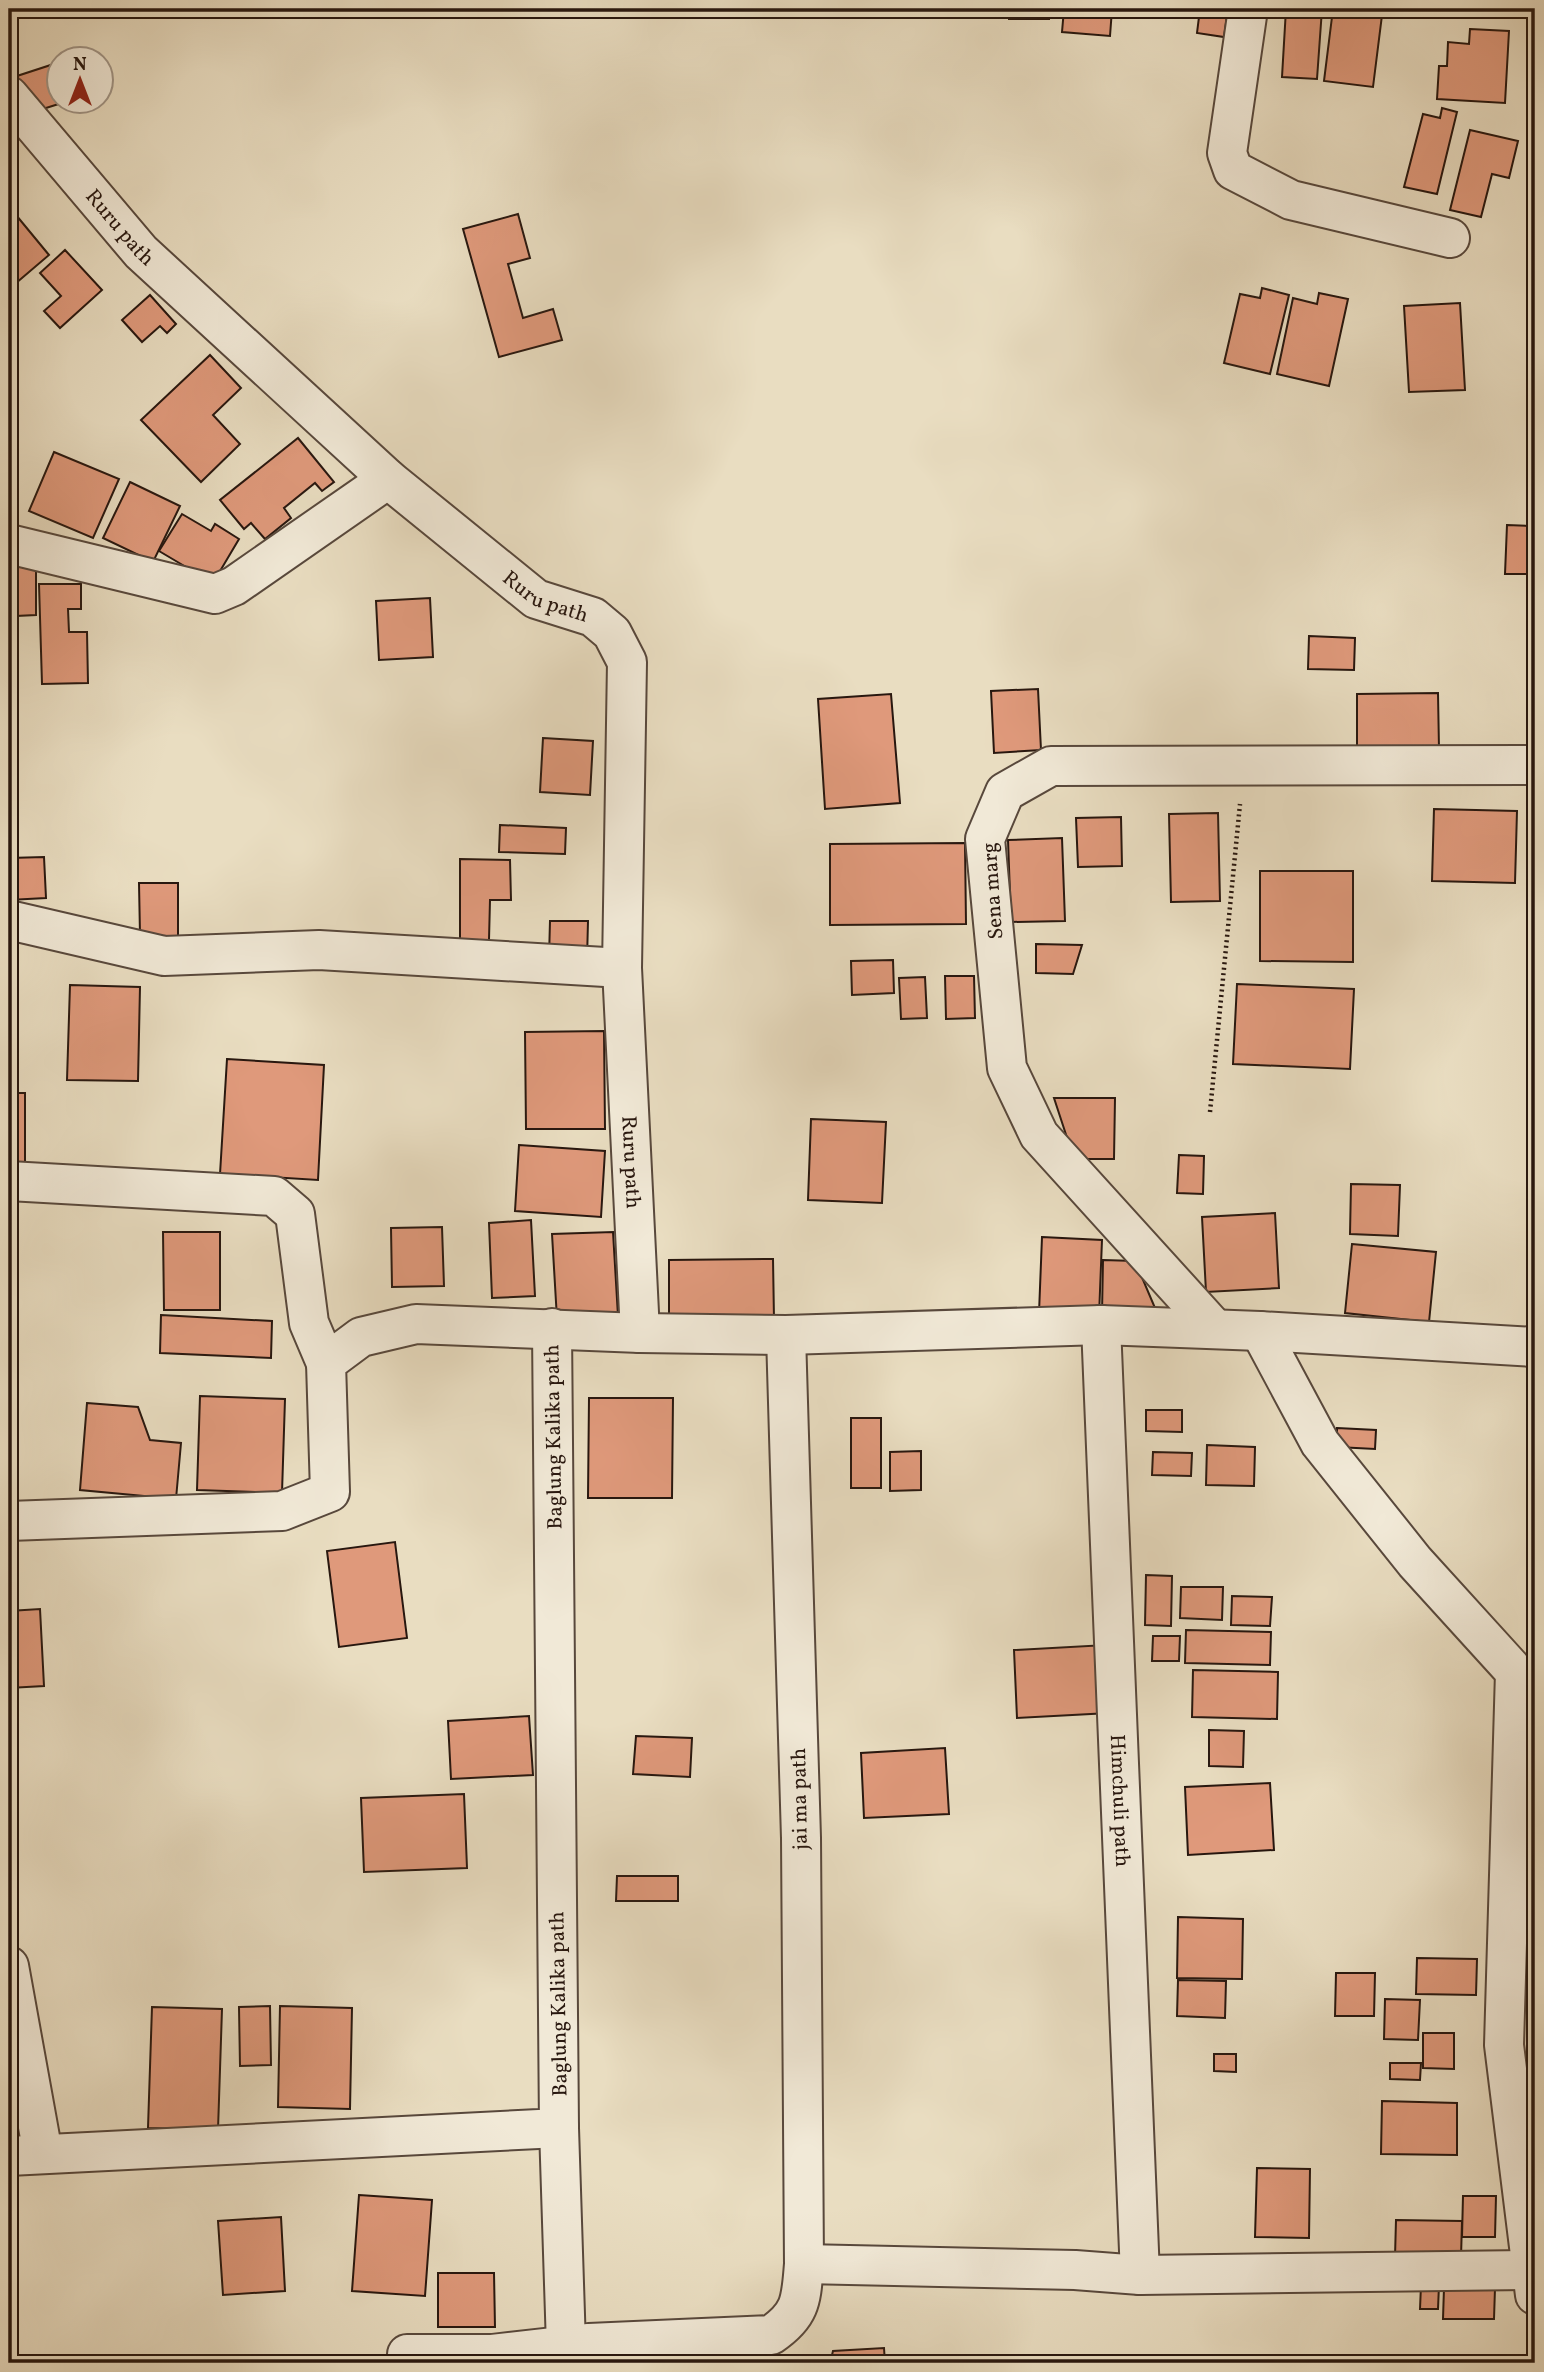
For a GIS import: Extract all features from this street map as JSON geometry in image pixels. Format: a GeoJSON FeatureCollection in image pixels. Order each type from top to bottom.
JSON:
{"type":"FeatureCollection","features":[{"type":"Feature","properties":{"kind":"street"},"geometry":{"type":"LineString","coordinates":[[1248,9],[1227,153],[1233,170],[1292,200],[1450,239]]}},
{"type":"Feature","properties":{"kind":"street","name":"Ruru path"},"geometry":{"type":"LineString","coordinates":[[9,96],[141,252],[388,479],[536,599],[593,617],[612,633],[627,662],[622,968],[640,1333]]}},
{"type":"Feature","properties":{"kind":"street"},"geometry":{"type":"LineString","coordinates":[[9,544],[215,594],[234,586],[388,479]]}},
{"type":"Feature","properties":{"kind":"street","name":"Sena marg"},"geometry":{"type":"LineString","coordinates":[[1215,1329],[1039,1135],[1007,1068],[985,839],[1005,792],[1051,766],[1535,765]]}},
{"type":"Feature","properties":{"kind":"street"},"geometry":{"type":"LineString","coordinates":[[9,920],[164,956],[320,950],[622,968]]}},
{"type":"Feature","properties":{"kind":"street"},"geometry":{"type":"LineString","coordinates":[[9,1181],[274,1196],[295,1214],[309,1323],[326,1363],[330,1492],[282,1511],[9,1521]]}},
{"type":"Feature","properties":{"kind":"street"},"geometry":{"type":"LineString","coordinates":[[326,1363],[361,1337],[416,1324],[640,1333],[786,1335],[1101,1325],[1486,1342],[1535,1347]]}},
{"type":"Feature","properties":{"kind":"street","name":"Himchuli path"},"geometry":{"type":"LineString","coordinates":[[1101,1325],[1140,2275]]}},
{"type":"Feature","properties":{"kind":"street","name":"Baglung Kalika path"},"geometry":{"type":"LineString","coordinates":[[552,1328],[559,2129],[566,2346]]}},
{"type":"Feature","properties":{"kind":"street"},"geometry":{"type":"LineString","coordinates":[[804,2264],[1075,2270],[1140,2275],[1533,2283],[1504,2045],[1525,1680],[1415,1562],[1320,1443],[1260,1331]]}},
{"type":"Feature","properties":{"kind":"street","name":"jai ma path"},"geometry":{"type":"LineString","coordinates":[[407,2354],[492,2354],[566,2346],[771,2335],[790,2322],[801,2296],[804,2264],[801,1838],[786,1335]]}},
{"type":"Feature","properties":{"kind":"street"},"geometry":{"type":"LineString","coordinates":[[9,1966],[26,2155],[559,2129]]}},
{"type":"Feature","properties":{"kind":"path"},"geometry":{"type":"LineString","coordinates":[[1210,1112],[1243,765]]}},
{"type":"Feature","properties":{"kind":"building"},"geometry":{"type":"Polygon","coordinates":[[[1009,9],[1049,9],[1049,19],[1009,19],[1009,9]]]}},
{"type":"Feature","properties":{"kind":"building"},"geometry":{"type":"Polygon","coordinates":[[[1064,9],[1112,9],[1110,36],[1062,32],[1064,9]]]}},
{"type":"Feature","properties":{"kind":"building"},"geometry":{"type":"Polygon","coordinates":[[[1200,9],[1228,9],[1224,37],[1197,33],[1200,9]]]}},
{"type":"Feature","properties":{"kind":"building"},"geometry":{"type":"Polygon","coordinates":[[[1286,9],[1322,9],[1317,79],[1282,77],[1286,9]]]}},
{"type":"Feature","properties":{"kind":"building"},"geometry":{"type":"Polygon","coordinates":[[[1333,9],[1382,15],[1373,87],[1324,81],[1333,9]]]}},
{"type":"Feature","properties":{"kind":"building"},"geometry":{"type":"Polygon","coordinates":[[[1470,29],[1509,31],[1505,103],[1437,99],[1439,66],[1447,66],[1448,42],[1469,44],[1470,29]]]}},
{"type":"Feature","properties":{"kind":"building"},"geometry":{"type":"Polygon","coordinates":[[[46,67],[46,108],[27,114],[14,77],[46,67]]]}},
{"type":"Feature","properties":{"kind":"building"},"geometry":{"type":"Polygon","coordinates":[[[1442,108],[1457,112],[1437,194],[1404,187],[1423,114],[1440,118],[1442,108]]]}},
{"type":"Feature","properties":{"kind":"building"},"geometry":{"type":"Polygon","coordinates":[[[1470,130],[1518,141],[1509,178],[1492,174],[1481,217],[1450,210],[1470,130]]]}},
{"type":"Feature","properties":{"kind":"building"},"geometry":{"type":"Polygon","coordinates":[[[518,214],[530,258],[508,264],[523,318],[553,309],[562,340],[499,357],[463,229],[518,214]]]}},
{"type":"Feature","properties":{"kind":"building"},"geometry":{"type":"Polygon","coordinates":[[[16,215],[49,255],[9,289],[9,221],[16,215]]]}},
{"type":"Feature","properties":{"kind":"building"},"geometry":{"type":"Polygon","coordinates":[[[65,250],[102,290],[60,328],[44,311],[61,296],[40,273],[65,250]]]}},
{"type":"Feature","properties":{"kind":"building"},"geometry":{"type":"Polygon","coordinates":[[[1262,288],[1289,295],[1270,374],[1224,363],[1240,294],[1260,298],[1262,288]]]}},
{"type":"Feature","properties":{"kind":"building"},"geometry":{"type":"Polygon","coordinates":[[[1319,293],[1348,299],[1329,386],[1277,374],[1293,298],[1317,304],[1319,293]]]}},
{"type":"Feature","properties":{"kind":"building"},"geometry":{"type":"Polygon","coordinates":[[[150,295],[176,324],[167,333],[160,326],[142,342],[122,320],[150,295]]]}},
{"type":"Feature","properties":{"kind":"building"},"geometry":{"type":"Polygon","coordinates":[[[1460,303],[1465,390],[1409,392],[1404,306],[1460,303]]]}},
{"type":"Feature","properties":{"kind":"building"},"geometry":{"type":"Polygon","coordinates":[[[210,355],[241,388],[213,415],[240,444],[201,482],[141,420],[210,355]]]}},
{"type":"Feature","properties":{"kind":"building"},"geometry":{"type":"Polygon","coordinates":[[[9,425],[16,425],[13,508],[9,508],[9,425]]]}},
{"type":"Feature","properties":{"kind":"building"},"geometry":{"type":"Polygon","coordinates":[[[298,438],[334,482],[322,491],[315,483],[284,508],[291,518],[265,539],[251,523],[244,529],[220,500],[298,438]]]}},
{"type":"Feature","properties":{"kind":"building"},"geometry":{"type":"Polygon","coordinates":[[[54,452],[119,479],[93,538],[29,511],[54,452]]]}},
{"type":"Feature","properties":{"kind":"building"},"geometry":{"type":"Polygon","coordinates":[[[130,482],[180,506],[153,562],[103,538],[130,482]]]}},
{"type":"Feature","properties":{"kind":"building"},"geometry":{"type":"Polygon","coordinates":[[[182,514],[211,531],[215,524],[239,539],[213,583],[159,551],[182,514]]]}},
{"type":"Feature","properties":{"kind":"building"},"geometry":{"type":"Polygon","coordinates":[[[1507,525],[1534,526],[1532,574],[1505,574],[1507,525]]]}},
{"type":"Feature","properties":{"kind":"building"},"geometry":{"type":"Polygon","coordinates":[[[14,566],[36,566],[36,615],[16,616],[16,625],[9,625],[9,586],[14,586],[14,566]]]}},
{"type":"Feature","properties":{"kind":"building"},"geometry":{"type":"Polygon","coordinates":[[[39,584],[81,584],[81,609],[68,609],[69,632],[87,632],[88,683],[42,684],[39,584]]]}},
{"type":"Feature","properties":{"kind":"building"},"geometry":{"type":"Polygon","coordinates":[[[430,598],[433,657],[379,660],[376,601],[430,598]]]}},
{"type":"Feature","properties":{"kind":"building"},"geometry":{"type":"Polygon","coordinates":[[[1309,636],[1355,638],[1354,670],[1308,669],[1309,636]]]}},
{"type":"Feature","properties":{"kind":"building"},"geometry":{"type":"Polygon","coordinates":[[[1038,689],[1041,750],[994,753],[991,691],[1038,689]]]}},
{"type":"Feature","properties":{"kind":"building"},"geometry":{"type":"Polygon","coordinates":[[[1438,693],[1439,749],[1357,749],[1357,694],[1438,693]]]}},
{"type":"Feature","properties":{"kind":"building"},"geometry":{"type":"Polygon","coordinates":[[[891,694],[900,803],[825,809],[818,699],[891,694]]]}},
{"type":"Feature","properties":{"kind":"building"},"geometry":{"type":"Polygon","coordinates":[[[543,738],[593,741],[590,795],[540,792],[543,738]]]}},
{"type":"Feature","properties":{"kind":"building"},"geometry":{"type":"Polygon","coordinates":[[[1434,809],[1517,811],[1515,883],[1432,881],[1434,809]]]}},
{"type":"Feature","properties":{"kind":"building"},"geometry":{"type":"Polygon","coordinates":[[[1218,813],[1220,901],[1171,902],[1169,814],[1218,813]]]}},
{"type":"Feature","properties":{"kind":"building"},"geometry":{"type":"Polygon","coordinates":[[[1121,817],[1122,866],[1078,867],[1076,818],[1121,817]]]}},
{"type":"Feature","properties":{"kind":"building"},"geometry":{"type":"Polygon","coordinates":[[[500,825],[566,828],[565,854],[499,852],[500,825]]]}},
{"type":"Feature","properties":{"kind":"building"},"geometry":{"type":"Polygon","coordinates":[[[1062,838],[1065,921],[1011,922],[1008,840],[1062,838]]]}},
{"type":"Feature","properties":{"kind":"building"},"geometry":{"type":"Polygon","coordinates":[[[965,843],[966,924],[830,925],[830,844],[965,843]]]}},
{"type":"Feature","properties":{"kind":"building"},"geometry":{"type":"Polygon","coordinates":[[[44,857],[46,898],[9,900],[9,858],[44,857]]]}},
{"type":"Feature","properties":{"kind":"building"},"geometry":{"type":"Polygon","coordinates":[[[460,859],[510,860],[511,900],[490,900],[489,940],[460,940],[460,859]]]}},
{"type":"Feature","properties":{"kind":"building"},"geometry":{"type":"Polygon","coordinates":[[[1260,871],[1353,871],[1353,962],[1260,961],[1260,871]]]}},
{"type":"Feature","properties":{"kind":"building"},"geometry":{"type":"Polygon","coordinates":[[[139,883],[178,883],[178,945],[140,935],[139,883]]]}},
{"type":"Feature","properties":{"kind":"building"},"geometry":{"type":"Polygon","coordinates":[[[550,921],[588,921],[587,960],[549,958],[550,921]]]}},
{"type":"Feature","properties":{"kind":"building"},"geometry":{"type":"Polygon","coordinates":[[[1036,944],[1082,945],[1073,974],[1036,973],[1036,944]]]}},
{"type":"Feature","properties":{"kind":"building"},"geometry":{"type":"Polygon","coordinates":[[[893,960],[894,993],[852,995],[851,961],[893,960]]]}},
{"type":"Feature","properties":{"kind":"building"},"geometry":{"type":"Polygon","coordinates":[[[945,976],[974,976],[975,1018],[946,1019],[945,976]]]}},
{"type":"Feature","properties":{"kind":"building"},"geometry":{"type":"Polygon","coordinates":[[[925,977],[927,1018],[901,1019],[899,978],[925,977]]]}},
{"type":"Feature","properties":{"kind":"building"},"geometry":{"type":"Polygon","coordinates":[[[1237,984],[1354,989],[1350,1069],[1233,1064],[1237,984]]]}},
{"type":"Feature","properties":{"kind":"building"},"geometry":{"type":"Polygon","coordinates":[[[70,985],[140,987],[138,1081],[67,1080],[70,985]]]}},
{"type":"Feature","properties":{"kind":"building"},"geometry":{"type":"Polygon","coordinates":[[[604,1031],[605,1129],[526,1129],[525,1032],[604,1031]]]}},
{"type":"Feature","properties":{"kind":"building"},"geometry":{"type":"Polygon","coordinates":[[[227,1059],[324,1065],[318,1180],[220,1174],[227,1059]]]}},
{"type":"Feature","properties":{"kind":"building"},"geometry":{"type":"Polygon","coordinates":[[[9,1093],[25,1093],[25,1168],[9,1168],[9,1093]]]}},
{"type":"Feature","properties":{"kind":"building"},"geometry":{"type":"Polygon","coordinates":[[[1054,1098],[1115,1098],[1114,1159],[1074,1159],[1054,1098]]]}},
{"type":"Feature","properties":{"kind":"building"},"geometry":{"type":"Polygon","coordinates":[[[811,1119],[886,1122],[882,1203],[808,1200],[811,1119]]]}},
{"type":"Feature","properties":{"kind":"building"},"geometry":{"type":"Polygon","coordinates":[[[519,1145],[605,1151],[601,1217],[515,1211],[519,1145]]]}},
{"type":"Feature","properties":{"kind":"building"},"geometry":{"type":"Polygon","coordinates":[[[1179,1155],[1204,1156],[1203,1194],[1177,1193],[1179,1155]]]}},
{"type":"Feature","properties":{"kind":"building"},"geometry":{"type":"Polygon","coordinates":[[[1351,1184],[1400,1185],[1398,1236],[1350,1234],[1351,1184]]]}},
{"type":"Feature","properties":{"kind":"building"},"geometry":{"type":"Polygon","coordinates":[[[1275,1213],[1279,1288],[1206,1292],[1202,1217],[1275,1213]]]}},
{"type":"Feature","properties":{"kind":"building"},"geometry":{"type":"Polygon","coordinates":[[[531,1220],[535,1296],[492,1298],[489,1223],[531,1220]]]}},
{"type":"Feature","properties":{"kind":"building"},"geometry":{"type":"Polygon","coordinates":[[[442,1227],[444,1286],[392,1287],[391,1228],[442,1227]]]}},
{"type":"Feature","properties":{"kind":"building"},"geometry":{"type":"Polygon","coordinates":[[[163,1232],[220,1232],[220,1310],[164,1310],[163,1232]]]}},
{"type":"Feature","properties":{"kind":"building"},"geometry":{"type":"Polygon","coordinates":[[[613,1232],[618,1316],[557,1319],[552,1234],[613,1232]]]}},
{"type":"Feature","properties":{"kind":"building"},"geometry":{"type":"Polygon","coordinates":[[[1042,1237],[1102,1240],[1099,1316],[1039,1313],[1042,1237]]]}},
{"type":"Feature","properties":{"kind":"building"},"geometry":{"type":"Polygon","coordinates":[[[1352,1244],[1436,1252],[1429,1322],[1345,1313],[1352,1244]]]}},
{"type":"Feature","properties":{"kind":"building"},"geometry":{"type":"Polygon","coordinates":[[[773,1259],[774,1319],[669,1320],[669,1260],[773,1259]]]}},
{"type":"Feature","properties":{"kind":"building"},"geometry":{"type":"Polygon","coordinates":[[[1103,1260],[1135,1261],[1158,1315],[1102,1313],[1103,1260]]]}},
{"type":"Feature","properties":{"kind":"building"},"geometry":{"type":"Polygon","coordinates":[[[161,1315],[272,1321],[271,1358],[160,1353],[161,1315]]]}},
{"type":"Feature","properties":{"kind":"building"},"geometry":{"type":"Polygon","coordinates":[[[200,1396],[285,1399],[282,1493],[197,1490],[200,1396]]]}},
{"type":"Feature","properties":{"kind":"building"},"geometry":{"type":"Polygon","coordinates":[[[589,1398],[673,1398],[672,1498],[588,1498],[589,1398]]]}},
{"type":"Feature","properties":{"kind":"building"},"geometry":{"type":"Polygon","coordinates":[[[87,1403],[138,1407],[150,1440],[181,1443],[176,1499],[80,1490],[87,1403]]]}},
{"type":"Feature","properties":{"kind":"building"},"geometry":{"type":"Polygon","coordinates":[[[1146,1410],[1182,1410],[1182,1432],[1146,1431],[1146,1410]]]}},
{"type":"Feature","properties":{"kind":"building"},"geometry":{"type":"Polygon","coordinates":[[[851,1418],[881,1418],[881,1488],[851,1488],[851,1418]]]}},
{"type":"Feature","properties":{"kind":"building"},"geometry":{"type":"Polygon","coordinates":[[[1337,1428],[1376,1430],[1375,1449],[1337,1447],[1337,1428]]]}},
{"type":"Feature","properties":{"kind":"building"},"geometry":{"type":"Polygon","coordinates":[[[1207,1445],[1255,1447],[1254,1486],[1206,1485],[1207,1445]]]}},
{"type":"Feature","properties":{"kind":"building"},"geometry":{"type":"Polygon","coordinates":[[[921,1451],[921,1490],[890,1491],[890,1452],[921,1451]]]}},
{"type":"Feature","properties":{"kind":"building"},"geometry":{"type":"Polygon","coordinates":[[[1153,1452],[1192,1453],[1191,1476],[1152,1475],[1153,1452]]]}},
{"type":"Feature","properties":{"kind":"building"},"geometry":{"type":"Polygon","coordinates":[[[395,1542],[407,1638],[339,1647],[327,1551],[395,1542]]]}},
{"type":"Feature","properties":{"kind":"building"},"geometry":{"type":"Polygon","coordinates":[[[1146,1575],[1172,1576],[1171,1626],[1145,1625],[1146,1575]]]}},
{"type":"Feature","properties":{"kind":"building"},"geometry":{"type":"Polygon","coordinates":[[[1181,1587],[1223,1587],[1222,1620],[1180,1618],[1181,1587]]]}},
{"type":"Feature","properties":{"kind":"building"},"geometry":{"type":"Polygon","coordinates":[[[1232,1596],[1272,1597],[1270,1626],[1231,1625],[1232,1596]]]}},
{"type":"Feature","properties":{"kind":"building"},"geometry":{"type":"Polygon","coordinates":[[[40,1609],[44,1686],[9,1688],[9,1611],[40,1609]]]}},
{"type":"Feature","properties":{"kind":"building"},"geometry":{"type":"Polygon","coordinates":[[[1186,1630],[1271,1632],[1270,1665],[1185,1663],[1186,1630]]]}},
{"type":"Feature","properties":{"kind":"building"},"geometry":{"type":"Polygon","coordinates":[[[1153,1636],[1180,1636],[1179,1661],[1152,1661],[1153,1636]]]}},
{"type":"Feature","properties":{"kind":"building"},"geometry":{"type":"Polygon","coordinates":[[[1106,1645],[1109,1713],[1017,1718],[1014,1650],[1106,1645]]]}},
{"type":"Feature","properties":{"kind":"building"},"geometry":{"type":"Polygon","coordinates":[[[1193,1670],[1278,1672],[1277,1719],[1192,1717],[1193,1670]]]}},
{"type":"Feature","properties":{"kind":"building"},"geometry":{"type":"Polygon","coordinates":[[[529,1716],[533,1775],[451,1779],[448,1721],[529,1716]]]}},
{"type":"Feature","properties":{"kind":"building"},"geometry":{"type":"Polygon","coordinates":[[[1209,1730],[1244,1731],[1243,1767],[1209,1766],[1209,1730]]]}},
{"type":"Feature","properties":{"kind":"building"},"geometry":{"type":"Polygon","coordinates":[[[636,1736],[692,1738],[690,1777],[633,1774],[636,1736]]]}},
{"type":"Feature","properties":{"kind":"building"},"geometry":{"type":"Polygon","coordinates":[[[945,1748],[949,1814],[864,1818],[861,1753],[945,1748]]]}},
{"type":"Feature","properties":{"kind":"building"},"geometry":{"type":"Polygon","coordinates":[[[1270,1783],[1274,1850],[1188,1855],[1185,1787],[1270,1783]]]}},
{"type":"Feature","properties":{"kind":"building"},"geometry":{"type":"Polygon","coordinates":[[[464,1794],[467,1868],[364,1872],[361,1798],[464,1794]]]}},
{"type":"Feature","properties":{"kind":"building"},"geometry":{"type":"Polygon","coordinates":[[[617,1876],[678,1876],[678,1901],[616,1901],[617,1876]]]}},
{"type":"Feature","properties":{"kind":"building"},"geometry":{"type":"Polygon","coordinates":[[[1178,1917],[1243,1919],[1242,1979],[1177,1978],[1178,1917]]]}},
{"type":"Feature","properties":{"kind":"building"},"geometry":{"type":"Polygon","coordinates":[[[1417,1958],[1477,1959],[1476,1995],[1416,1994],[1417,1958]]]}},
{"type":"Feature","properties":{"kind":"building"},"geometry":{"type":"Polygon","coordinates":[[[1336,1973],[1375,1973],[1374,2016],[1335,2016],[1336,1973]]]}},
{"type":"Feature","properties":{"kind":"building"},"geometry":{"type":"Polygon","coordinates":[[[1178,1980],[1226,1981],[1225,2018],[1177,2016],[1178,1980]]]}},
{"type":"Feature","properties":{"kind":"building"},"geometry":{"type":"Polygon","coordinates":[[[1385,1999],[1420,2000],[1418,2040],[1384,2039],[1385,1999]]]}},
{"type":"Feature","properties":{"kind":"building"},"geometry":{"type":"Polygon","coordinates":[[[270,2006],[271,2065],[240,2066],[239,2007],[270,2006]]]}},
{"type":"Feature","properties":{"kind":"building"},"geometry":{"type":"Polygon","coordinates":[[[280,2006],[352,2008],[350,2109],[278,2107],[280,2006]]]}},
{"type":"Feature","properties":{"kind":"building"},"geometry":{"type":"Polygon","coordinates":[[[152,2007],[222,2009],[218,2130],[148,2128],[152,2007]]]}},
{"type":"Feature","properties":{"kind":"building"},"geometry":{"type":"Polygon","coordinates":[[[1423,2033],[1454,2033],[1454,2069],[1423,2068],[1423,2033]]]}},
{"type":"Feature","properties":{"kind":"building"},"geometry":{"type":"Polygon","coordinates":[[[1214,2054],[1236,2054],[1236,2072],[1214,2071],[1214,2054]]]}},
{"type":"Feature","properties":{"kind":"building"},"geometry":{"type":"Polygon","coordinates":[[[1390,2063],[1421,2063],[1420,2080],[1390,2079],[1390,2063]]]}},
{"type":"Feature","properties":{"kind":"building"},"geometry":{"type":"Polygon","coordinates":[[[1382,2101],[1457,2103],[1457,2155],[1381,2154],[1382,2101]]]}},
{"type":"Feature","properties":{"kind":"building"},"geometry":{"type":"Polygon","coordinates":[[[1257,2168],[1310,2169],[1309,2238],[1255,2237],[1257,2168]]]}},
{"type":"Feature","properties":{"kind":"building"},"geometry":{"type":"Polygon","coordinates":[[[359,2195],[432,2200],[425,2296],[352,2291],[359,2195]]]}},
{"type":"Feature","properties":{"kind":"building"},"geometry":{"type":"Polygon","coordinates":[[[1463,2196],[1496,2196],[1495,2237],[1462,2237],[1463,2196]]]}},
{"type":"Feature","properties":{"kind":"building"},"geometry":{"type":"Polygon","coordinates":[[[281,2217],[285,2291],[223,2295],[218,2221],[281,2217]]]}},
{"type":"Feature","properties":{"kind":"building"},"geometry":{"type":"Polygon","coordinates":[[[1396,2220],[1462,2221],[1461,2258],[1395,2257],[1396,2220]]]}},
{"type":"Feature","properties":{"kind":"building"},"geometry":{"type":"Polygon","coordinates":[[[438,2273],[494,2273],[495,2327],[438,2327],[438,2273]]]}},
{"type":"Feature","properties":{"kind":"building"},"geometry":{"type":"Polygon","coordinates":[[[1421,2285],[1439,2285],[1438,2309],[1420,2309],[1421,2285]]]}},
{"type":"Feature","properties":{"kind":"building"},"geometry":{"type":"Polygon","coordinates":[[[1444,2288],[1495,2288],[1494,2319],[1443,2319],[1444,2288]]]}},
{"type":"Feature","properties":{"kind":"building"},"geometry":{"type":"Polygon","coordinates":[[[884,2348],[885,2363],[830,2363],[833,2351],[884,2348]]]}}]}
